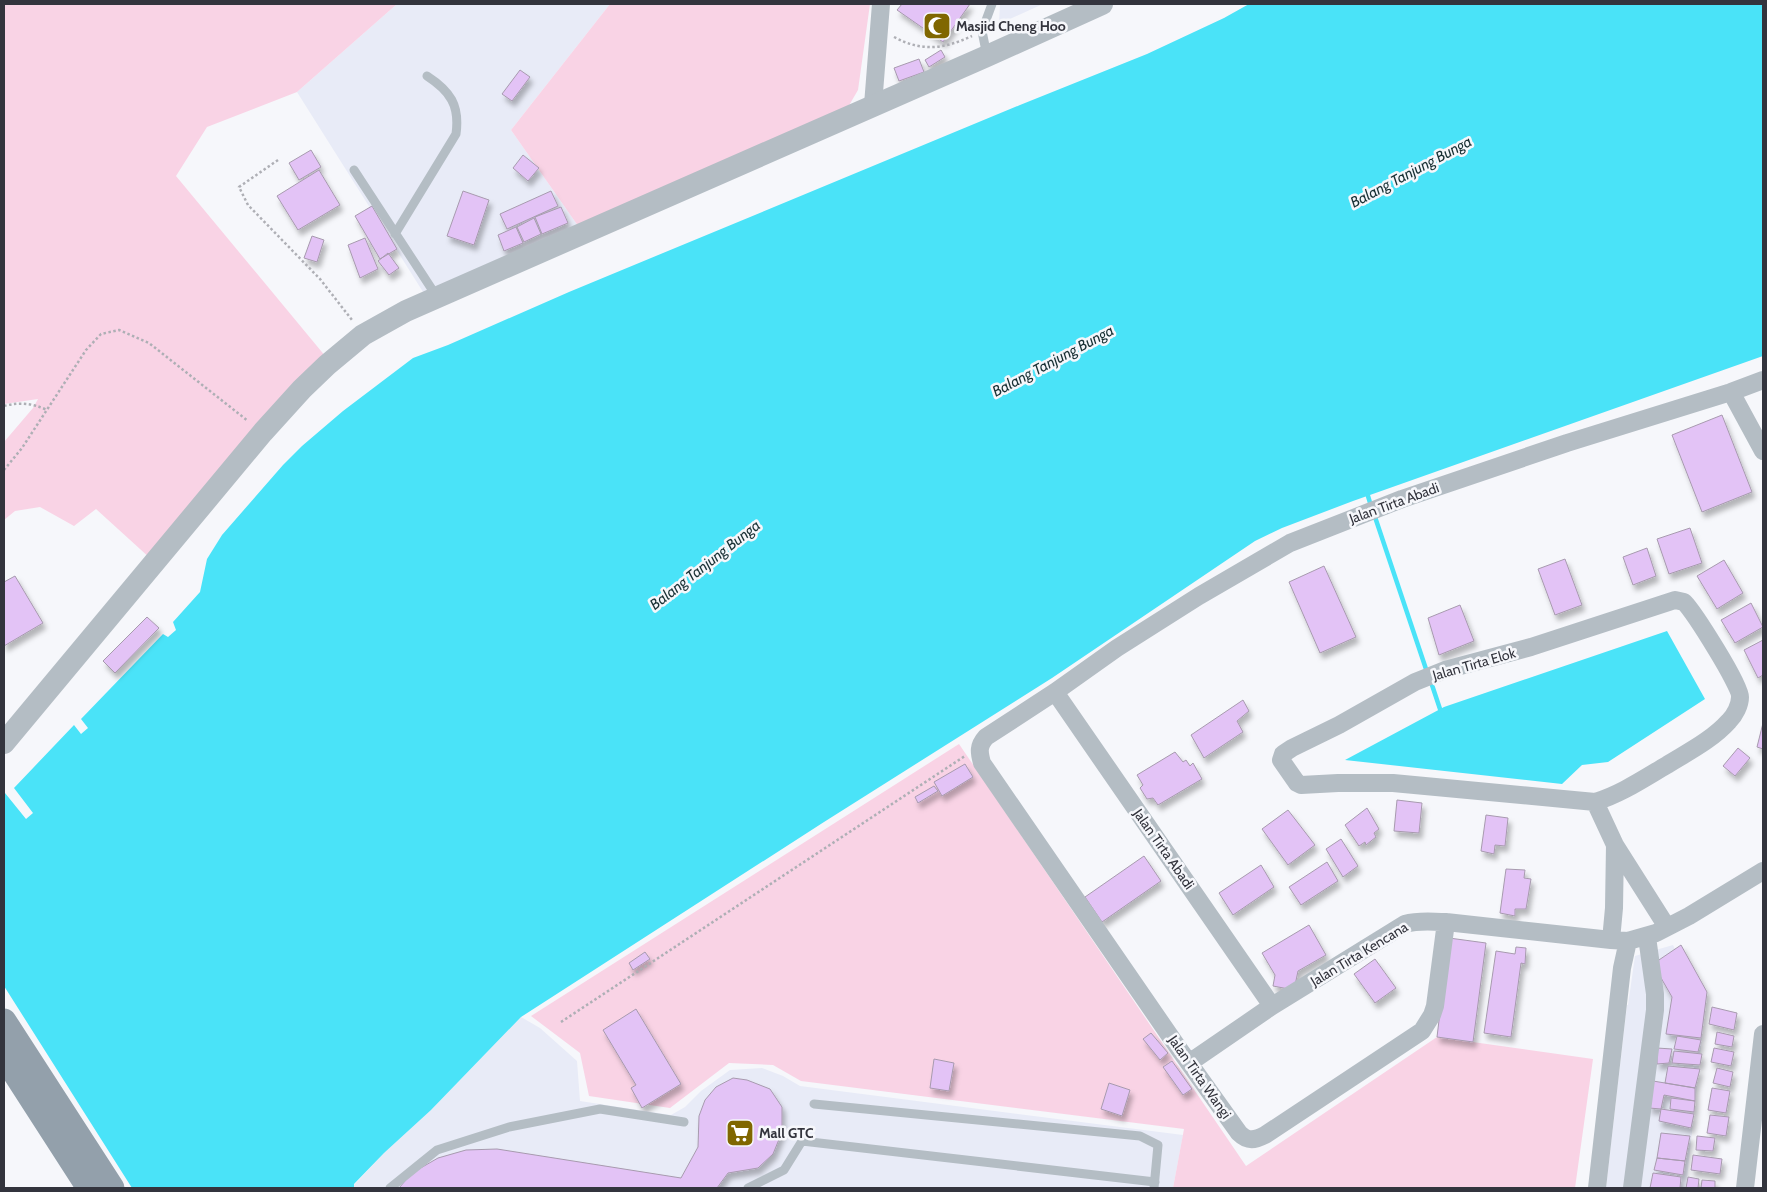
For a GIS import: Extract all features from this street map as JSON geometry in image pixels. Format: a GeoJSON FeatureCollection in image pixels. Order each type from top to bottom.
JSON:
{"type":"FeatureCollection","features":[{"type":"Feature","properties":{"kind":"main road"},"geometry":{"type":"LineString","coordinates":[[4,1021],[112,1188]]}},
{"type":"Feature","properties":{"kind":"main road"},"geometry":{"type":"LineString","coordinates":[[4,1056],[89,1188]]}},
{"type":"Feature","properties":{"kind":"street"},"geometry":{"type":"LineString","coordinates":[[873,105],[881,4]]}},
{"type":"Feature","properties":{"kind":"street"},"geometry":{"type":"LineString","coordinates":[[4,743],[263,432],[302,389],[327,365],[364,335],[406,311],[437,297],[1102,4]]}},
{"type":"Feature","properties":{"kind":"street","name":"Jalan Tirta Abadi"},"geometry":{"type":"LineString","coordinates":[[980,746],[986,737],[1055,692],[1117,648],[1290,543],[1402,499],[1567,443],[1731,392],[1763,380]]}},
{"type":"Feature","properties":{"kind":"street"},"geometry":{"type":"LineString","coordinates":[[1731,392],[1763,451]]}},
{"type":"Feature","properties":{"kind":"street","name":"Jalan Tirta Elok"},"geometry":{"type":"LineString","coordinates":[[1674,600],[1684,602],[1739,690],[1740,696],[1736,712],[1730,721],[1715,734],[1690,751],[1616,795],[1595,802],[1393,783],[1301,785],[1297,783],[1281,759],[1285,752],[1339,725],[1415,682],[1444,670],[1531,648],[1674,600]]}},
{"type":"Feature","properties":{"kind":"street","name":"Jalan Tirta Abadi"},"geometry":{"type":"LineString","coordinates":[[1055,692],[1272,1006]]}},
{"type":"Feature","properties":{"kind":"street","name":"Jalan Tirta Wangi"},"geometry":{"type":"LineString","coordinates":[[980,746],[979,753],[982,763],[1189,1063],[1242,1136],[1247,1139],[1253,1140],[1265,1135],[1422,1031],[1435,1006],[1446,922]]}},
{"type":"Feature","properties":{"kind":"street"},"geometry":{"type":"LineString","coordinates":[[1595,802],[1615,845],[1667,928]]}},
{"type":"Feature","properties":{"kind":"street"},"geometry":{"type":"LineString","coordinates":[[1597,1188],[1622,968],[1614,901],[1615,845]]}},
{"type":"Feature","properties":{"kind":"street","name":"Jalan Tirta Kencana"},"geometry":{"type":"LineString","coordinates":[[1189,1063],[1272,1006],[1405,924],[1423,920],[1619,940],[1647,937],[1667,928],[1763,871]]}},
{"type":"Feature","properties":{"kind":"street"},"geometry":{"type":"LineString","coordinates":[[1632,1188],[1655,1010],[1655,994],[1647,937]]}},
{"type":"Feature","properties":{"kind":"street"},"geometry":{"type":"LineString","coordinates":[[1751,1182],[1763,1034]]}},
{"type":"Feature","properties":{"kind":"lane"},"geometry":{"type":"LineString","coordinates":[[987,56],[982,31],[992,4]]}},
{"type":"Feature","properties":{"kind":"lane"},"geometry":{"type":"LineString","coordinates":[[395,234],[456,134],[458,118],[451,96],[440,84],[427,76]]}},
{"type":"Feature","properties":{"kind":"lane"},"geometry":{"type":"LineString","coordinates":[[354,170],[437,297]]}},
{"type":"Feature","properties":{"kind":"lane"},"geometry":{"type":"LineString","coordinates":[[748,1188],[784,1170],[802,1141],[1154,1185],[1158,1145],[1140,1136],[814,1104]]}},
{"type":"Feature","properties":{"kind":"lane"},"geometry":{"type":"LineString","coordinates":[[390,1188],[436,1150],[508,1127],[600,1109],[684,1122]]}},
{"type":"Feature","properties":{"kind":"path"},"geometry":{"type":"LineString","coordinates":[[879,29],[905,43],[928,48],[955,44],[982,31]]}},
{"type":"Feature","properties":{"kind":"path"},"geometry":{"type":"LineString","coordinates":[[278,160],[239,188],[248,205],[320,279],[364,335]]}},
{"type":"Feature","properties":{"kind":"path"},"geometry":{"type":"LineString","coordinates":[[4,470],[22,448],[86,350],[101,334],[119,330],[149,343],[263,432]]}},
{"type":"Feature","properties":{"kind":"path"},"geometry":{"type":"LineString","coordinates":[[4,406],[22,403],[47,410]]}},
{"type":"Feature","properties":{"kind":"path"},"geometry":{"type":"LineString","coordinates":[[561,1022],[980,746]]}},
{"type":"Feature","properties":{"kind":"shaded area"},"geometry":{"type":"Polygon","coordinates":[[[4,4],[397,4],[297,92],[207,127],[176,176],[326,357],[151,559],[96,509],[74,526],[40,507],[15,511],[4,520],[4,442],[33,408],[38,399],[4,404],[4,4]]]}},
{"type":"Feature","properties":{"kind":"shaded area"},"geometry":{"type":"Polygon","coordinates":[[[397,4],[610,4],[511,130],[583,233],[430,303],[297,92],[397,4]]]}},
{"type":"Feature","properties":{"kind":"shaded area"},"geometry":{"type":"Polygon","coordinates":[[[610,4],[870,4],[858,90],[844,114],[583,233],[511,130],[610,4]]]}},
{"type":"Feature","properties":{"kind":"shaded area"},"geometry":{"type":"Polygon","coordinates":[[[1000,4],[1043,4],[999,24],[1000,4]]]}},
{"type":"Feature","properties":{"kind":"shaded area"},"geometry":{"type":"Polygon","coordinates":[[[959,744],[1246,1166],[1437,1037],[1593,1059],[1575,1188],[1173,1188],[1184,1129],[801,1081],[773,1065],[729,1063],[670,1108],[589,1096],[580,1053],[531,1016],[959,744]]]}},
{"type":"Feature","properties":{"kind":"shaded area"},"geometry":{"type":"Polygon","coordinates":[[[1673,945],[1705,1010],[1686,1188],[1606,1188],[1627,1005],[1635,956],[1673,945]]]}},
{"type":"Feature","properties":{"kind":"shaded area"},"geometry":{"type":"Polygon","coordinates":[[[521,1017],[540,1028],[577,1061],[580,1101],[671,1115],[685,1107],[701,1091],[730,1070],[762,1068],[783,1076],[800,1086],[1183,1135],[1173,1188],[354,1188],[354,1185],[384,1153],[431,1110],[521,1017]]]}},
{"type":"Feature","properties":{"kind":"water","name":"Balang Tanjung Bunga"},"geometry":{"type":"Polygon","coordinates":[[[1249,4],[1763,4],[1763,356],[1353,501],[1282,528],[1255,541],[1052,678],[521,1017],[431,1110],[384,1153],[354,1184],[354,1188],[132,1188],[4,986],[4,795],[5,793],[26,819],[33,813],[14,788],[74,725],[81,734],[88,728],[81,719],[163,634],[168,637],[176,630],[173,622],[200,592],[207,559],[222,535],[283,465],[343,411],[413,358],[1147,54],[1224,18],[1249,4]]]}},
{"type":"Feature","properties":{"kind":"water"},"geometry":{"type":"Polygon","coordinates":[[[1667,631],[1705,699],[1608,762],[1582,765],[1562,784],[1345,760],[1444,707],[1667,631]]]}},
{"type":"Feature","properties":{"kind":"building","name":"Masjid Cheng Hoo"},"geometry":{"type":"Polygon","coordinates":[[[902,4],[970,4],[943,42],[897,10],[902,4]]]}},
{"type":"Feature","properties":{"kind":"building"},"geometry":{"type":"Polygon","coordinates":[[[941,50],[945,57],[929,67],[925,60],[941,50]]]}},
{"type":"Feature","properties":{"kind":"building"},"geometry":{"type":"Polygon","coordinates":[[[919,59],[924,72],[899,81],[894,68],[919,59]]]}},
{"type":"Feature","properties":{"kind":"building"},"geometry":{"type":"Polygon","coordinates":[[[520,70],[530,77],[512,101],[502,94],[520,70]]]}},
{"type":"Feature","properties":{"kind":"building"},"geometry":{"type":"Polygon","coordinates":[[[311,150],[321,167],[299,180],[289,163],[311,150]]]}},
{"type":"Feature","properties":{"kind":"building"},"geometry":{"type":"Polygon","coordinates":[[[523,155],[539,168],[528,181],[513,168],[523,155]]]}},
{"type":"Feature","properties":{"kind":"building"},"geometry":{"type":"Polygon","coordinates":[[[319,170],[340,205],[298,230],[277,196],[319,170]]]}},
{"type":"Feature","properties":{"kind":"building"},"geometry":{"type":"Polygon","coordinates":[[[463,191],[489,200],[474,245],[447,236],[463,191]]]}},
{"type":"Feature","properties":{"kind":"building"},"geometry":{"type":"Polygon","coordinates":[[[551,191],[558,206],[507,229],[500,214],[551,191]]]}},
{"type":"Feature","properties":{"kind":"building"},"geometry":{"type":"Polygon","coordinates":[[[372,206],[397,249],[380,259],[355,216],[372,206]]]}},
{"type":"Feature","properties":{"kind":"building"},"geometry":{"type":"Polygon","coordinates":[[[561,207],[568,223],[542,234],[535,217],[561,207]]]}},
{"type":"Feature","properties":{"kind":"building"},"geometry":{"type":"Polygon","coordinates":[[[534,218],[541,234],[524,242],[517,227],[534,218]]]}},
{"type":"Feature","properties":{"kind":"building"},"geometry":{"type":"Polygon","coordinates":[[[516,227],[523,243],[504,251],[498,235],[516,227]]]}},
{"type":"Feature","properties":{"kind":"building"},"geometry":{"type":"Polygon","coordinates":[[[312,236],[324,240],[317,262],[304,258],[312,236]]]}},
{"type":"Feature","properties":{"kind":"building"},"geometry":{"type":"Polygon","coordinates":[[[365,238],[378,269],[360,278],[348,245],[365,238]]]}},
{"type":"Feature","properties":{"kind":"building"},"geometry":{"type":"Polygon","coordinates":[[[388,253],[399,268],[389,275],[378,261],[388,253]]]}},
{"type":"Feature","properties":{"kind":"building"},"geometry":{"type":"Polygon","coordinates":[[[1722,415],[1752,492],[1702,512],[1672,435],[1722,415]]]}},
{"type":"Feature","properties":{"kind":"building"},"geometry":{"type":"Polygon","coordinates":[[[1690,528],[1702,563],[1669,574],[1657,539],[1690,528]]]}},
{"type":"Feature","properties":{"kind":"building"},"geometry":{"type":"Polygon","coordinates":[[[1647,548],[1656,576],[1633,585],[1623,557],[1647,548]]]}},
{"type":"Feature","properties":{"kind":"building"},"geometry":{"type":"Polygon","coordinates":[[[1565,559],[1582,605],[1555,615],[1538,569],[1565,559]]]}},
{"type":"Feature","properties":{"kind":"building"},"geometry":{"type":"Polygon","coordinates":[[[1724,560],[1743,593],[1717,609],[1697,576],[1724,560]]]}},
{"type":"Feature","properties":{"kind":"building"},"geometry":{"type":"Polygon","coordinates":[[[1324,566],[1356,637],[1320,653],[1289,582],[1324,566]]]}},
{"type":"Feature","properties":{"kind":"building"},"geometry":{"type":"Polygon","coordinates":[[[15,576],[43,623],[4,646],[4,582],[15,576]]]}},
{"type":"Feature","properties":{"kind":"building"},"geometry":{"type":"Polygon","coordinates":[[[1751,603],[1763,627],[1735,643],[1721,620],[1751,603]]]}},
{"type":"Feature","properties":{"kind":"building"},"geometry":{"type":"Polygon","coordinates":[[[1460,605],[1474,641],[1439,655],[1428,618],[1460,605]]]}},
{"type":"Feature","properties":{"kind":"building"},"geometry":{"type":"Polygon","coordinates":[[[147,617],[159,628],[115,673],[103,661],[147,617]]]}},
{"type":"Feature","properties":{"kind":"building"},"geometry":{"type":"Polygon","coordinates":[[[1763,640],[1763,675],[1758,678],[1744,650],[1763,640]]]}},
{"type":"Feature","properties":{"kind":"building"},"geometry":{"type":"Polygon","coordinates":[[[1243,700],[1249,711],[1237,721],[1243,732],[1204,758],[1191,735],[1243,700]]]}},
{"type":"Feature","properties":{"kind":"building"},"geometry":{"type":"Polygon","coordinates":[[[1763,723],[1763,749],[1757,747],[1763,723]]]}},
{"type":"Feature","properties":{"kind":"building"},"geometry":{"type":"Polygon","coordinates":[[[1738,748],[1750,758],[1735,776],[1723,766],[1738,748]]]}},
{"type":"Feature","properties":{"kind":"building"},"geometry":{"type":"Polygon","coordinates":[[[1175,752],[1183,762],[1186,760],[1190,766],[1193,763],[1202,779],[1158,805],[1153,798],[1147,799],[1140,788],[1143,785],[1137,775],[1175,752]]]}},
{"type":"Feature","properties":{"kind":"building"},"geometry":{"type":"Polygon","coordinates":[[[965,764],[973,777],[942,796],[934,782],[965,764]]]}},
{"type":"Feature","properties":{"kind":"building"},"geometry":{"type":"Polygon","coordinates":[[[934,786],[938,791],[918,803],[915,797],[934,786]]]}},
{"type":"Feature","properties":{"kind":"building"},"geometry":{"type":"Polygon","coordinates":[[[1397,800],[1422,803],[1419,833],[1394,831],[1397,800]]]}},
{"type":"Feature","properties":{"kind":"building"},"geometry":{"type":"Polygon","coordinates":[[[1367,808],[1379,829],[1374,833],[1376,837],[1366,845],[1365,842],[1359,846],[1345,825],[1367,808]]]}},
{"type":"Feature","properties":{"kind":"building"},"geometry":{"type":"Polygon","coordinates":[[[1288,810],[1315,845],[1288,865],[1262,829],[1288,810]]]}},
{"type":"Feature","properties":{"kind":"building"},"geometry":{"type":"Polygon","coordinates":[[[1486,815],[1508,818],[1505,846],[1495,845],[1494,854],[1481,851],[1486,815]]]}},
{"type":"Feature","properties":{"kind":"building"},"geometry":{"type":"Polygon","coordinates":[[[1341,839],[1358,866],[1343,877],[1326,849],[1341,839]]]}},
{"type":"Feature","properties":{"kind":"building"},"geometry":{"type":"Polygon","coordinates":[[[1144,856],[1161,881],[1102,922],[1085,897],[1144,856]]]}},
{"type":"Feature","properties":{"kind":"building"},"geometry":{"type":"Polygon","coordinates":[[[1327,862],[1338,881],[1301,905],[1289,887],[1327,862]]]}},
{"type":"Feature","properties":{"kind":"building"},"geometry":{"type":"Polygon","coordinates":[[[1261,865],[1274,887],[1233,915],[1219,893],[1261,865]]]}},
{"type":"Feature","properties":{"kind":"building"},"geometry":{"type":"Polygon","coordinates":[[[1506,869],[1525,870],[1524,878],[1531,879],[1526,909],[1515,909],[1515,916],[1500,913],[1506,869]]]}},
{"type":"Feature","properties":{"kind":"building"},"geometry":{"type":"Polygon","coordinates":[[[1309,925],[1326,955],[1298,971],[1294,990],[1273,986],[1275,975],[1262,953],[1309,925]]]}},
{"type":"Feature","properties":{"kind":"building"},"geometry":{"type":"Polygon","coordinates":[[[1449,938],[1486,943],[1473,1042],[1437,1037],[1449,938]]]}},
{"type":"Feature","properties":{"kind":"building"},"geometry":{"type":"Polygon","coordinates":[[[1681,945],[1707,992],[1701,1038],[1666,1034],[1672,997],[1653,964],[1681,945]]]}},
{"type":"Feature","properties":{"kind":"building"},"geometry":{"type":"Polygon","coordinates":[[[1516,947],[1526,948],[1525,964],[1521,963],[1511,1037],[1484,1033],[1496,951],[1515,954],[1516,947]]]}},
{"type":"Feature","properties":{"kind":"building"},"geometry":{"type":"Polygon","coordinates":[[[645,952],[650,959],[633,970],[629,963],[645,952]]]}},
{"type":"Feature","properties":{"kind":"building"},"geometry":{"type":"Polygon","coordinates":[[[1375,959],[1396,988],[1375,1003],[1354,974],[1375,959]]]}},
{"type":"Feature","properties":{"kind":"building"},"geometry":{"type":"Polygon","coordinates":[[[1712,1007],[1737,1013],[1734,1030],[1709,1024],[1712,1007]]]}},
{"type":"Feature","properties":{"kind":"building"},"geometry":{"type":"Polygon","coordinates":[[[636,1009],[681,1084],[642,1108],[631,1088],[636,1085],[603,1030],[636,1009]]]}},
{"type":"Feature","properties":{"kind":"building"},"geometry":{"type":"Polygon","coordinates":[[[1717,1032],[1734,1036],[1732,1047],[1715,1044],[1717,1032]]]}},
{"type":"Feature","properties":{"kind":"building"},"geometry":{"type":"Polygon","coordinates":[[[1151,1033],[1168,1053],[1160,1060],[1143,1039],[1151,1033]]]}},
{"type":"Feature","properties":{"kind":"building"},"geometry":{"type":"Polygon","coordinates":[[[1677,1036],[1701,1040],[1698,1052],[1674,1049],[1677,1036]]]}},
{"type":"Feature","properties":{"kind":"building"},"geometry":{"type":"Polygon","coordinates":[[[1657,1048],[1672,1049],[1669,1063],[1657,1064],[1657,1048]]]}},
{"type":"Feature","properties":{"kind":"building"},"geometry":{"type":"Polygon","coordinates":[[[1714,1048],[1734,1052],[1731,1066],[1711,1062],[1714,1048]]]}},
{"type":"Feature","properties":{"kind":"building"},"geometry":{"type":"Polygon","coordinates":[[[1674,1051],[1702,1054],[1700,1065],[1672,1063],[1674,1051]]]}},
{"type":"Feature","properties":{"kind":"building"},"geometry":{"type":"Polygon","coordinates":[[[934,1059],[954,1063],[949,1091],[930,1088],[934,1059]]]}},
{"type":"Feature","properties":{"kind":"building"},"geometry":{"type":"Polygon","coordinates":[[[1172,1061],[1192,1089],[1183,1095],[1163,1067],[1172,1061]]]}},
{"type":"Feature","properties":{"kind":"building"},"geometry":{"type":"Polygon","coordinates":[[[1668,1066],[1700,1069],[1695,1088],[1665,1083],[1668,1066]]]}},
{"type":"Feature","properties":{"kind":"building"},"geometry":{"type":"Polygon","coordinates":[[[1717,1068],[1733,1072],[1730,1087],[1713,1083],[1717,1068]]]}},
{"type":"Feature","properties":{"kind":"building","name":"Mall GTC"},"geometry":{"type":"Polygon","coordinates":[[[733,1078],[747,1080],[770,1089],[782,1107],[782,1132],[773,1154],[758,1168],[728,1173],[717,1188],[399,1188],[412,1173],[438,1158],[466,1150],[497,1149],[681,1178],[698,1147],[699,1116],[705,1100],[716,1087],[733,1078]]]}},
{"type":"Feature","properties":{"kind":"building"},"geometry":{"type":"Polygon","coordinates":[[[1653,1081],[1695,1088],[1695,1101],[1664,1095],[1661,1109],[1649,1108],[1653,1081]]]}},
{"type":"Feature","properties":{"kind":"building"},"geometry":{"type":"Polygon","coordinates":[[[1109,1083],[1130,1090],[1122,1116],[1101,1109],[1109,1083]]]}},
{"type":"Feature","properties":{"kind":"building"},"geometry":{"type":"Polygon","coordinates":[[[1712,1088],[1730,1091],[1726,1113],[1708,1110],[1712,1088]]]}},
{"type":"Feature","properties":{"kind":"building"},"geometry":{"type":"Polygon","coordinates":[[[1671,1098],[1695,1101],[1694,1112],[1670,1109],[1671,1098]]]}},
{"type":"Feature","properties":{"kind":"building"},"geometry":{"type":"Polygon","coordinates":[[[1661,1109],[1694,1114],[1691,1128],[1659,1121],[1661,1109]]]}},
{"type":"Feature","properties":{"kind":"building"},"geometry":{"type":"Polygon","coordinates":[[[1710,1115],[1729,1117],[1726,1136],[1707,1133],[1710,1115]]]}},
{"type":"Feature","properties":{"kind":"building"},"geometry":{"type":"Polygon","coordinates":[[[1661,1133],[1690,1136],[1685,1161],[1657,1158],[1661,1133]]]}},
{"type":"Feature","properties":{"kind":"building"},"geometry":{"type":"Polygon","coordinates":[[[1697,1136],[1715,1138],[1713,1151],[1696,1150],[1697,1136]]]}},
{"type":"Feature","properties":{"kind":"building"},"geometry":{"type":"Polygon","coordinates":[[[1693,1155],[1722,1159],[1720,1174],[1691,1170],[1693,1155]]]}},
{"type":"Feature","properties":{"kind":"building"},"geometry":{"type":"Polygon","coordinates":[[[1657,1158],[1685,1161],[1683,1175],[1654,1170],[1657,1158]]]}},
{"type":"Feature","properties":{"kind":"building"},"geometry":{"type":"Polygon","coordinates":[[[1653,1173],[1681,1177],[1680,1188],[1650,1188],[1653,1173]]]}},
{"type":"Feature","properties":{"kind":"building"},"geometry":{"type":"Polygon","coordinates":[[[1688,1177],[1699,1179],[1698,1188],[1686,1188],[1688,1177]]]}},
{"type":"Feature","properties":{"kind":"building"},"geometry":{"type":"Polygon","coordinates":[[[1702,1180],[1715,1181],[1715,1188],[1701,1188],[1702,1180]]]}},
{"type":"Feature","properties":{"kind":"waterway"},"geometry":{"type":"LineString","coordinates":[[1368,496],[1371,506]]}},
{"type":"Feature","properties":{"kind":"waterway"},"geometry":{"type":"LineString","coordinates":[[1374,514],[1427,672]]}},
{"type":"Feature","properties":{"kind":"waterway"},"geometry":{"type":"LineString","coordinates":[[1430,679],[1440,709]]}},
{"type":"Feature","properties":{"kind":"place","name":"Masjid Cheng Hoo"},"geometry":{"type":"Point","coordinates":[937,26]}},
{"type":"Feature","properties":{"kind":"place","name":"Mall GTC"},"geometry":{"type":"Point","coordinates":[740,1133]}}]}
